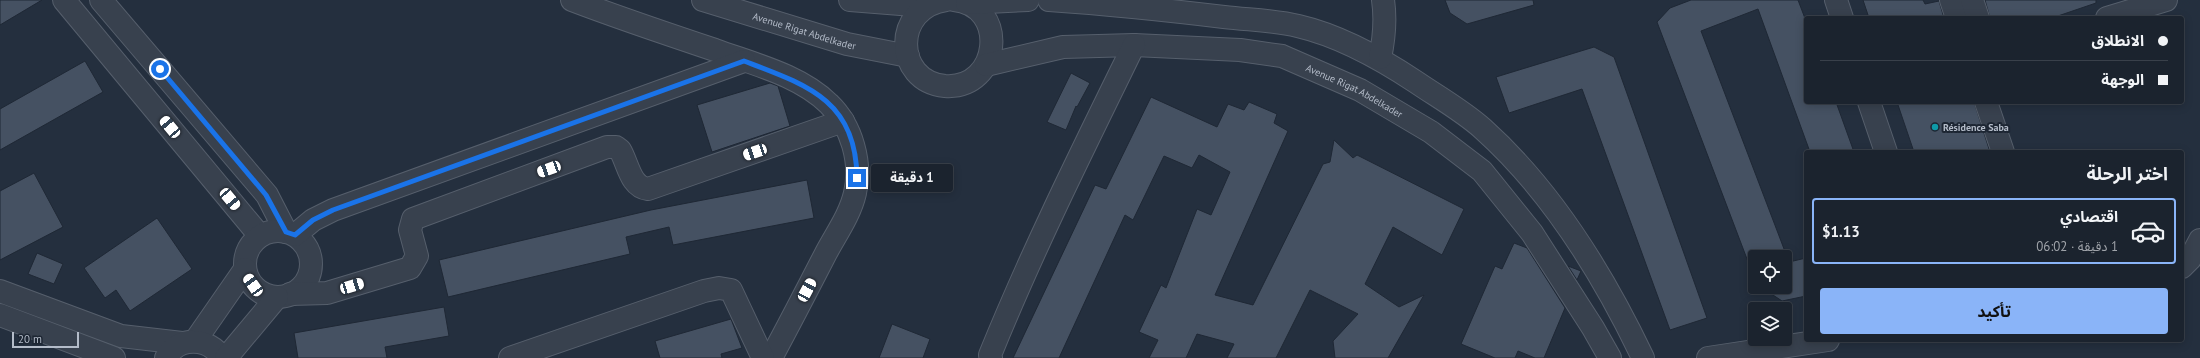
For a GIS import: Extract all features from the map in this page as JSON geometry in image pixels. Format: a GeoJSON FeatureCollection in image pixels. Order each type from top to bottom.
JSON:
{"type":"FeatureCollection","features":[{"type":"Feature","properties":{"kind":"street"},"geometry":{"type":"LineString","coordinates":[[64,0],[260,236]]}},
{"type":"Feature","properties":{"kind":"street"},"geometry":{"type":"LineString","coordinates":[[101,0],[266,195],[290,234],[308,251],[311,261],[310,272],[306,281],[299,289],[283,295],[226,358]]}},
{"type":"Feature","properties":{"kind":"street"},"geometry":{"type":"LineString","coordinates":[[572,0],[744,61],[795,81],[814,91],[830,104],[843,121],[850,134],[856,156],[857,178],[855,194],[843,221],[771,358]]}},
{"type":"Feature","properties":{"kind":"street","name":"Avenue Rigat Abdelkader"},"geometry":{"type":"LineString","coordinates":[[703,0],[847,44],[908,56]]}},
{"type":"Feature","properties":{"kind":"street"},"geometry":{"type":"LineString","coordinates":[[850,0],[952,2],[1028,0]]}},
{"type":"Feature","properties":{"kind":"street"},"geometry":{"type":"LineString","coordinates":[[1049,0],[1126,6],[1298,26],[1339,40],[1380,58],[1458,110],[1483,129],[1529,176],[1587,256],[1622,314],[1643,358]]}},
{"type":"Feature","properties":{"kind":"street"},"geometry":{"type":"LineString","coordinates":[[1380,58],[1384,41],[1385,12],[1383,0]]}},
{"type":"Feature","properties":{"kind":"street"},"geometry":{"type":"LineString","coordinates":[[1836,0],[1841,16]]}},
{"type":"Feature","properties":{"kind":"street"},"geometry":{"type":"LineString","coordinates":[[1951,0],[1956,16]]}},
{"type":"Feature","properties":{"kind":"street"},"geometry":{"type":"LineString","coordinates":[[1972,0],[1977,16]]}},
{"type":"Feature","properties":{"kind":"street"},"geometry":{"type":"LineString","coordinates":[[2114,16],[2166,0]]}},
{"type":"Feature","properties":{"kind":"street"},"geometry":{"type":"LineString","coordinates":[[952,2],[976,8],[988,25],[992,45],[986,65],[978,74],[968,81],[956,85],[944,86],[932,83],[913,68],[905,45],[906,33],[910,22],[917,13],[952,2]]}},
{"type":"Feature","properties":{"kind":"street"},"geometry":{"type":"LineString","coordinates":[[991,358],[990,355],[1005,319],[1068,179],[1134,45]]}},
{"type":"Feature","properties":{"kind":"street","name":"Avenue Rigat Abdelkader"},"geometry":{"type":"LineString","coordinates":[[986,65],[1063,47],[1134,45],[1240,50],[1282,56],[1360,90],[1431,132],[1482,171],[1532,233],[1593,328],[1610,358]]}},
{"type":"Feature","properties":{"kind":"street"},"geometry":{"type":"LineString","coordinates":[[744,61],[333,210],[290,234],[277,230],[260,236],[248,250],[245,269],[248,278],[260,291],[283,295],[317,295],[410,268],[417,256],[410,230],[413,219],[608,147],[616,147],[620,150],[635,182],[638,186],[648,189],[843,121]]}},
{"type":"Feature","properties":{"kind":"street"},"geometry":{"type":"LineString","coordinates":[[1870,104],[1885,150]]}},
{"type":"Feature","properties":{"kind":"street"},"geometry":{"type":"LineString","coordinates":[[1987,104],[2002,150]]}},
{"type":"Feature","properties":{"kind":"street"},"geometry":{"type":"LineString","coordinates":[[2184,264],[2190,259],[2200,240]]}},
{"type":"Feature","properties":{"kind":"street"},"geometry":{"type":"LineString","coordinates":[[166,358],[174,348],[189,342],[245,269]]}},
{"type":"Feature","properties":{"kind":"street"},"geometry":{"type":"LineString","coordinates":[[510,358],[704,291],[719,288],[731,290],[737,299],[763,358]]}},
{"type":"Feature","properties":{"kind":"street"},"geometry":{"type":"LineString","coordinates":[[0,291],[121,336],[189,342],[212,347],[222,358]]}},
{"type":"Feature","properties":{"kind":"street"},"geometry":{"type":"LineString","coordinates":[[0,315],[114,358]]}},
{"type":"Feature","properties":{"kind":"street"},"geometry":{"type":"LineString","coordinates":[[1708,358],[1780,353],[1821,342]]}},
{"type":"Feature","properties":{"kind":"building"},"geometry":{"type":"Polygon","coordinates":[[[0,0],[42,0],[0,25],[0,0]]]}},
{"type":"Feature","properties":{"kind":"building"},"geometry":{"type":"Polygon","coordinates":[[[1445,0],[1533,0],[1534,5],[1467,24],[1450,13],[1445,0]]]}},
{"type":"Feature","properties":{"kind":"building"},"geometry":{"type":"Polygon","coordinates":[[[1691,0],[1798,0],[1804,16],[1804,104],[1837,104],[1853,150],[1809,150],[1758,9],[1701,31],[1784,250],[1748,250],[1748,262],[1657,22],[1670,8],[1691,0]]]}},
{"type":"Feature","properties":{"kind":"building"},"geometry":{"type":"Polygon","coordinates":[[[1863,0],[1923,0],[1925,4],[1939,1],[1943,16],[1868,16],[1863,0]]]}},
{"type":"Feature","properties":{"kind":"building"},"geometry":{"type":"Polygon","coordinates":[[[1985,0],[2096,0],[2096,3],[2058,16],[1989,16],[1985,0]]]}},
{"type":"Feature","properties":{"kind":"building"},"geometry":{"type":"Polygon","coordinates":[[[1594,47],[1614,57],[1707,318],[1670,330],[1582,89],[1509,113],[1496,77],[1594,47]]]}},
{"type":"Feature","properties":{"kind":"building"},"geometry":{"type":"Polygon","coordinates":[[[85,61],[103,92],[0,150],[0,109],[85,61]]]}},
{"type":"Feature","properties":{"kind":"building"},"geometry":{"type":"Polygon","coordinates":[[[1071,73],[1090,83],[1077,107],[1076,106],[1066,130],[1047,122],[1071,73]]]}},
{"type":"Feature","properties":{"kind":"building"},"geometry":{"type":"Polygon","coordinates":[[[770,83],[778,86],[790,126],[712,152],[697,105],[770,83]]]}},
{"type":"Feature","properties":{"kind":"building"},"geometry":{"type":"Polygon","coordinates":[[[1151,97],[1217,127],[1228,104],[1244,110],[1249,102],[1277,114],[1274,123],[1288,131],[1215,295],[1253,305],[1323,164],[1330,162],[1334,140],[1353,158],[1357,155],[1464,209],[1442,255],[1393,227],[1365,284],[1399,307],[1424,295],[1388,358],[1335,358],[1333,341],[1358,314],[1310,290],[1276,358],[1227,358],[1234,344],[1197,334],[1186,358],[1149,358],[1158,340],[1139,332],[1161,285],[1166,288],[1197,209],[1211,215],[1230,172],[1199,155],[1192,168],[1164,156],[1133,220],[1125,215],[1059,358],[1013,358],[1095,185],[1106,189],[1151,97]]]}},
{"type":"Feature","properties":{"kind":"building","name":"Résidence Saba"},"geometry":{"type":"Polygon","coordinates":[[[1898,104],[1975,104],[1989,150],[1913,150],[1898,104]]]}},
{"type":"Feature","properties":{"kind":"building"},"geometry":{"type":"Polygon","coordinates":[[[34,173],[63,227],[0,260],[0,191],[34,173]]]}},
{"type":"Feature","properties":{"kind":"building"},"geometry":{"type":"Polygon","coordinates":[[[807,180],[814,218],[673,245],[669,227],[626,237],[630,254],[448,297],[439,260],[651,210],[807,180]]]}},
{"type":"Feature","properties":{"kind":"building"},"geometry":{"type":"Polygon","coordinates":[[[157,218],[192,269],[130,311],[116,290],[105,298],[84,268],[157,218]]]}},
{"type":"Feature","properties":{"kind":"building"},"geometry":{"type":"Polygon","coordinates":[[[1514,243],[1527,248],[1565,308],[1544,358],[1535,358],[1518,351],[1515,358],[1495,358],[1461,344],[1495,266],[1502,269],[1514,243]]]}},
{"type":"Feature","properties":{"kind":"building"},"geometry":{"type":"Polygon","coordinates":[[[37,253],[63,264],[54,284],[28,274],[37,253]]]}},
{"type":"Feature","properties":{"kind":"building"},"geometry":{"type":"Polygon","coordinates":[[[1804,258],[1804,296],[1782,301],[1772,294],[1792,294],[1792,261],[1804,258]]]}},
{"type":"Feature","properties":{"kind":"building"},"geometry":{"type":"Polygon","coordinates":[[[1568,266],[1581,271],[1577,280],[1568,266]]]}},
{"type":"Feature","properties":{"kind":"building"},"geometry":{"type":"Polygon","coordinates":[[[444,307],[449,336],[385,347],[387,358],[298,358],[294,333],[444,307]]]}},
{"type":"Feature","properties":{"kind":"building"},"geometry":{"type":"Polygon","coordinates":[[[731,319],[742,348],[721,354],[722,358],[660,358],[655,341],[731,319]]]}},
{"type":"Feature","properties":{"kind":"building"},"geometry":{"type":"Polygon","coordinates":[[[892,324],[930,339],[923,358],[879,358],[892,324]]]}},
{"type":"Feature","properties":{"kind":"place","name":"Résidence Saba"},"geometry":{"type":"Point","coordinates":[1935,127]}},
{"type":"Feature","properties":{"kind":"route"},"geometry":{"type":"LineString","coordinates":[[160,69],[266,195],[274,206],[286,232],[295,235],[313,220],[333,210],[744,61],[795,81],[814,91],[830,104],[843,121],[850,134],[857,164],[857,178]]}}]}
